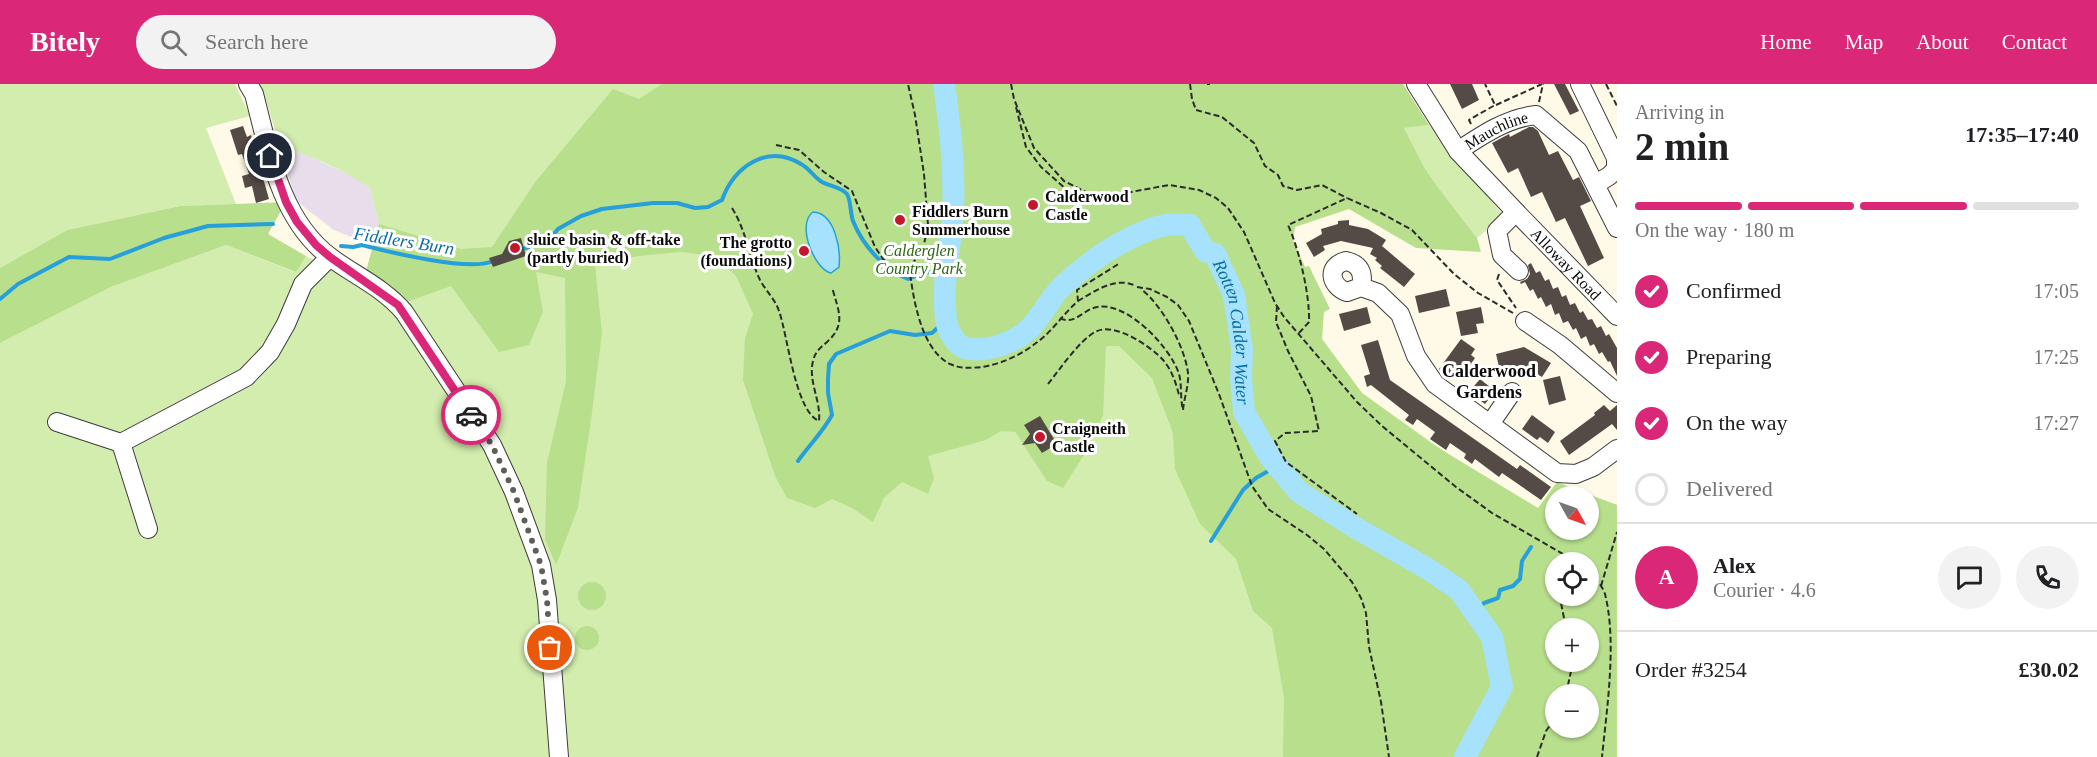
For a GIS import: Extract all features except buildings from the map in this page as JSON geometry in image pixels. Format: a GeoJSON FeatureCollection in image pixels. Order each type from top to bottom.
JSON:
{"type":"FeatureCollection","features":[{"type":"Feature","properties":{"kind":"street"},"geometry":{"type":"LineString","coordinates":[[248,84],[254,94],[286,202],[297,222],[316,245],[330,257],[364,279],[404,312],[492,445],[514,492],[541,565],[547,600],[559,757]]}},
{"type":"Feature","properties":{"kind":"street","name":"Alloway Road"},"geometry":{"type":"LineString","coordinates":[[1416,84],[1458,151],[1617,316]]}},
{"type":"Feature","properties":{"kind":"street"},"geometry":{"type":"LineString","coordinates":[[1580,84],[1616,158],[1616,169],[1596,184]]}},
{"type":"Feature","properties":{"kind":"street","name":"Mauchline"},"geometry":{"type":"LineString","coordinates":[[1458,151],[1479,137],[1519,117],[1536,115],[1578,151],[1617,228]]}},
{"type":"Feature","properties":{"kind":"street"},"geometry":{"type":"LineString","coordinates":[[1516,212],[1497,231],[1502,255],[1520,271]]}},
{"type":"Feature","properties":{"kind":"street"},"geometry":{"type":"LineString","coordinates":[[57,422],[121,443],[246,377],[270,352],[286,324],[303,284],[330,257]]}},
{"type":"Feature","properties":{"kind":"street"},"geometry":{"type":"LineString","coordinates":[[1361,287],[1378,293],[1400,314],[1416,356],[1435,384],[1557,473],[1576,474],[1593,466],[1617,449]]}},
{"type":"Feature","properties":{"kind":"street"},"geometry":{"type":"LineString","coordinates":[[1524,319],[1560,345],[1617,393]]}},
{"type":"Feature","properties":{"kind":"street"},"geometry":{"type":"LineString","coordinates":[[1490,424],[1512,392]]}},
{"type":"Feature","properties":{"kind":"street"},"geometry":{"type":"LineString","coordinates":[[121,443],[148,529]]}},
{"type":"Feature","properties":{"kind":"path"},"geometry":{"type":"LineString","coordinates":[[776,145],[799,150],[824,172],[852,191],[875,247],[883,259],[891,266],[901,268],[909,266],[921,254],[928,225],[924,174],[908,84]]}},
{"type":"Feature","properties":{"kind":"path"},"geometry":{"type":"LineString","coordinates":[[1011,84],[1026,147],[1041,166],[1074,196],[1085,199],[1098,198],[1169,185],[1199,190],[1216,198],[1228,208],[1237,219],[1277,306],[1294,330],[1357,402],[1418,456],[1492,513],[1560,552]]}},
{"type":"Feature","properties":{"kind":"path"},"geometry":{"type":"LineString","coordinates":[[1190,84],[1196,110],[1222,117],[1254,143],[1265,166],[1278,176],[1284,186],[1297,190],[1322,185],[1412,230],[1444,265],[1464,282],[1488,299],[1524,319]]}},
{"type":"Feature","properties":{"kind":"path"},"geometry":{"type":"LineString","coordinates":[[1485,84],[1495,105]]}},
{"type":"Feature","properties":{"kind":"path"},"geometry":{"type":"LineString","coordinates":[[1479,137],[1469,120],[1495,105],[1542,84]]}},
{"type":"Feature","properties":{"kind":"path"},"geometry":{"type":"LineString","coordinates":[[1606,84],[1617,106]]}},
{"type":"Feature","properties":{"kind":"path"},"geometry":{"type":"LineString","coordinates":[[1014,99],[1034,148],[1064,181],[1098,198]]}},
{"type":"Feature","properties":{"kind":"path"},"geometry":{"type":"LineString","coordinates":[[1298,334],[1309,322],[1309,311],[1300,264],[1288,225],[1347,198]]}},
{"type":"Feature","properties":{"kind":"path"},"geometry":{"type":"LineString","coordinates":[[732,208],[739,219],[761,283],[774,299],[780,313],[797,388],[814,418],[819,421],[820,411],[812,375],[813,362],[816,351],[836,334],[839,327],[840,315],[832,287]]}},
{"type":"Feature","properties":{"kind":"path"},"geometry":{"type":"LineString","coordinates":[[1505,258],[1497,280],[1524,319]]}},
{"type":"Feature","properties":{"kind":"path"},"geometry":{"type":"LineString","coordinates":[[1078,301],[1077,290],[1120,263]]}},
{"type":"Feature","properties":{"kind":"path"},"geometry":{"type":"LineString","coordinates":[[909,266],[921,325],[930,343],[939,356],[950,364],[965,368],[990,366],[1009,359],[1039,341],[1078,301],[1100,288],[1115,283],[1132,284],[1151,298],[1161,310],[1184,357],[1188,384],[1183,410]]}},
{"type":"Feature","properties":{"kind":"path"},"geometry":{"type":"LineString","coordinates":[[1137,287],[1150,289],[1167,297],[1178,305],[1189,321],[1219,394],[1252,486],[1268,509],[1324,549],[1352,582],[1361,598],[1366,613],[1369,647],[1381,702],[1389,757]]}},
{"type":"Feature","properties":{"kind":"path"},"geometry":{"type":"LineString","coordinates":[[1060,318],[1066,321],[1072,320],[1094,307],[1105,306],[1116,308],[1137,320],[1173,361],[1179,375],[1183,410]]}},
{"type":"Feature","properties":{"kind":"path"},"geometry":{"type":"LineString","coordinates":[[1277,306],[1276,322],[1311,396],[1319,431],[1285,433],[1275,441],[1286,462],[1357,514]]}},
{"type":"Feature","properties":{"kind":"path"},"geometry":{"type":"LineString","coordinates":[[1048,384],[1087,338],[1097,331],[1121,332],[1164,362],[1172,374],[1183,410]]}},
{"type":"Feature","properties":{"kind":"path"},"geometry":{"type":"LineString","coordinates":[[1601,586],[1617,532]]}},
{"type":"Feature","properties":{"kind":"path"},"geometry":{"type":"LineString","coordinates":[[1599,584],[1608,608],[1613,652],[1602,757]]}},
{"type":"Feature","properties":{"kind":"path"},"geometry":{"type":"LineString","coordinates":[[1537,757],[1545,734]]}},
{"type":"Feature","properties":{"kind":"shaded area"},"geometry":{"type":"Polygon","coordinates":[[[280,146],[355,177],[370,188],[379,224],[373,244],[334,230],[295,200],[280,146]]]}},
{"type":"Feature","properties":{"kind":"green space"},"geometry":{"type":"Polygon","coordinates":[[[0,84],[235,84],[250,116],[206,128],[236,204],[180,206],[67,230],[0,268],[0,84]]]}},
{"type":"Feature","properties":{"kind":"green space"},"geometry":{"type":"Polygon","coordinates":[[[258,84],[1383,84],[1356,204],[1296,221],[1293,240],[1318,297],[1322,339],[1362,393],[1545,522],[1545,540],[1599,540],[1599,499],[1617,505],[1617,757],[0,757],[0,343],[111,287],[226,245],[295,272],[306,256],[392,302],[364,279],[379,224],[370,188],[326,164],[280,146],[266,100],[258,84]],[[1103,416],[1001,430],[1015,432],[1047,480],[1063,487],[1086,452],[1103,416]]]}},
{"type":"Feature","properties":{"kind":"green space","name":"Calderglen Country Park"},"geometry":{"type":"Polygon","coordinates":[[[662,84],[1403,84],[1429,125],[1404,128],[1424,167],[1477,238],[1481,252],[1416,248],[1349,209],[1295,227],[1293,240],[1305,267],[1309,266],[1330,309],[1324,312],[1322,339],[1362,393],[1432,444],[1538,508],[1545,498],[1545,540],[1599,540],[1599,498],[1617,505],[1617,757],[1283,757],[1284,698],[1272,628],[1253,611],[1236,559],[1200,524],[1175,469],[1173,433],[1152,378],[1119,346],[1106,346],[1103,416],[1086,452],[1063,488],[1047,481],[1015,432],[1001,431],[986,440],[928,456],[934,478],[928,494],[902,482],[884,498],[873,522],[852,508],[832,499],[815,508],[787,498],[775,476],[743,380],[745,338],[753,314],[736,276],[715,256],[681,252],[638,256],[595,265],[602,333],[591,420],[578,508],[556,565],[545,539],[547,463],[566,381],[565,278],[536,272],[543,312],[529,345],[499,352],[451,286],[398,305],[364,279],[379,224],[461,249],[492,247],[536,181],[613,89],[639,99],[662,84]]]}},
{"type":"Feature","properties":{"kind":"green space"},"geometry":{"type":"Polygon","coordinates":[[[1429,125],[1502,214],[1499,220],[1477,238],[1424,167],[1404,128],[1429,125]]]}},
{"type":"Feature","properties":{"kind":"green space"},"geometry":{"type":"Polygon","coordinates":[[[286,202],[268,234],[306,256],[296,272],[226,245],[111,287],[0,343],[0,268],[67,230],[180,206],[286,202]]]}},
{"type":"Feature","properties":{"kind":"green space","name":"Calderglen Country Park"},"geometry":{"type":"Polygon","coordinates":[[[1557,482],[1567,486],[1554,486],[1557,482]]]}},
{"type":"Feature","properties":{"kind":"green space"},"geometry":{"type":"Polygon","coordinates":[[[592,582],[602,586],[606,596],[602,606],[592,610],[582,606],[578,596],[582,586],[592,582]]]}},
{"type":"Feature","properties":{"kind":"green space"},"geometry":{"type":"Polygon","coordinates":[[[587,626],[592,627],[598,633],[598,643],[592,649],[587,650],[582,649],[576,643],[575,638],[576,633],[582,627],[587,626]]]}},
{"type":"Feature","properties":{"kind":"water"},"geometry":{"type":"Polygon","coordinates":[[[813,212],[827,218],[835,233],[839,251],[839,267],[831,273],[819,263],[809,246],[806,226],[813,212]]]}},
{"type":"Feature","properties":{"kind":"waterway","name":"Rotten Calder Water"},"geometry":{"type":"LineString","coordinates":[[944,84],[952,147],[953,179],[952,224],[945,278],[945,305],[947,323],[955,340],[965,348],[981,349],[999,346],[1016,339],[1033,325],[1064,285],[1106,252],[1137,235],[1158,227],[1190,225],[1205,251],[1215,254],[1234,295],[1242,349],[1241,379],[1244,412],[1270,457],[1299,492],[1459,590],[1492,637],[1502,687],[1465,757]]}},
{"type":"Feature","properties":{"kind":"waterway","name":"Fiddlers Burn"},"geometry":{"type":"LineString","coordinates":[[519,250],[548,241],[558,229],[581,216],[602,209],[653,203],[677,203],[695,208],[708,207],[722,200],[727,188],[743,169],[764,157],[776,156],[801,164],[822,182],[847,194],[853,221],[862,239],[875,256],[899,275],[908,279],[923,273],[943,271]]}},
{"type":"Feature","properties":{"kind":"waterway","name":"Fiddlers Burn"},"geometry":{"type":"LineString","coordinates":[[0,299],[18,284],[69,257],[110,259],[164,238],[208,226],[273,224]]}},
{"type":"Feature","properties":{"kind":"waterway","name":"Fiddlers Burn"},"geometry":{"type":"LineString","coordinates":[[341,246],[362,245],[449,263],[482,264],[493,261]]}},
{"type":"Feature","properties":{"kind":"waterway"},"geometry":{"type":"LineString","coordinates":[[798,461],[832,415],[828,379],[829,364],[836,354],[890,331],[915,335],[932,333],[946,320]]}},
{"type":"Feature","properties":{"kind":"waterway"},"geometry":{"type":"LineString","coordinates":[[1211,541],[1243,490],[1256,478],[1277,466]]}},
{"type":"Feature","properties":{"kind":"waterway"},"geometry":{"type":"LineString","coordinates":[[1475,613],[1484,603],[1498,598],[1500,590],[1513,586],[1520,579],[1522,561],[1531,547]]}},
{"type":"Feature","properties":{"kind":"way so far"},"geometry":{"type":"LineString","coordinates":[[471,415],[492,445],[514,492],[541,565],[547,600],[550,648]]}},
{"type":"Feature","properties":{"kind":"place","name":"Calderwood Castle"},"geometry":{"type":"Point","coordinates":[1033,205]}},
{"type":"Feature","properties":{"kind":"place","name":"Fiddlers Burn Summerhouse"},"geometry":{"type":"Point","coordinates":[900,220]}},
{"type":"Feature","properties":{"kind":"place","name":"sluice basin & off-take (partly buried)"},"geometry":{"type":"Point","coordinates":[515,248]}},
{"type":"Feature","properties":{"kind":"place","name":"The grotto (foundations)"},"geometry":{"type":"Point","coordinates":[804,251]}},
{"type":"Feature","properties":{"kind":"place","name":"Craigneith Castle"},"geometry":{"type":"Point","coordinates":[1040,437]}},
{"type":"Feature","properties":{"kind":"district","name":"Calderwood Gardens"},"geometry":{"type":"Point","coordinates":[1489,381]}},
{"type":"Feature","properties":{"kind":"route"},"geometry":{"type":"LineString","coordinates":[[270,156],[286,202],[297,222],[316,245],[330,257],[398,305],[471,415]]}}]}
